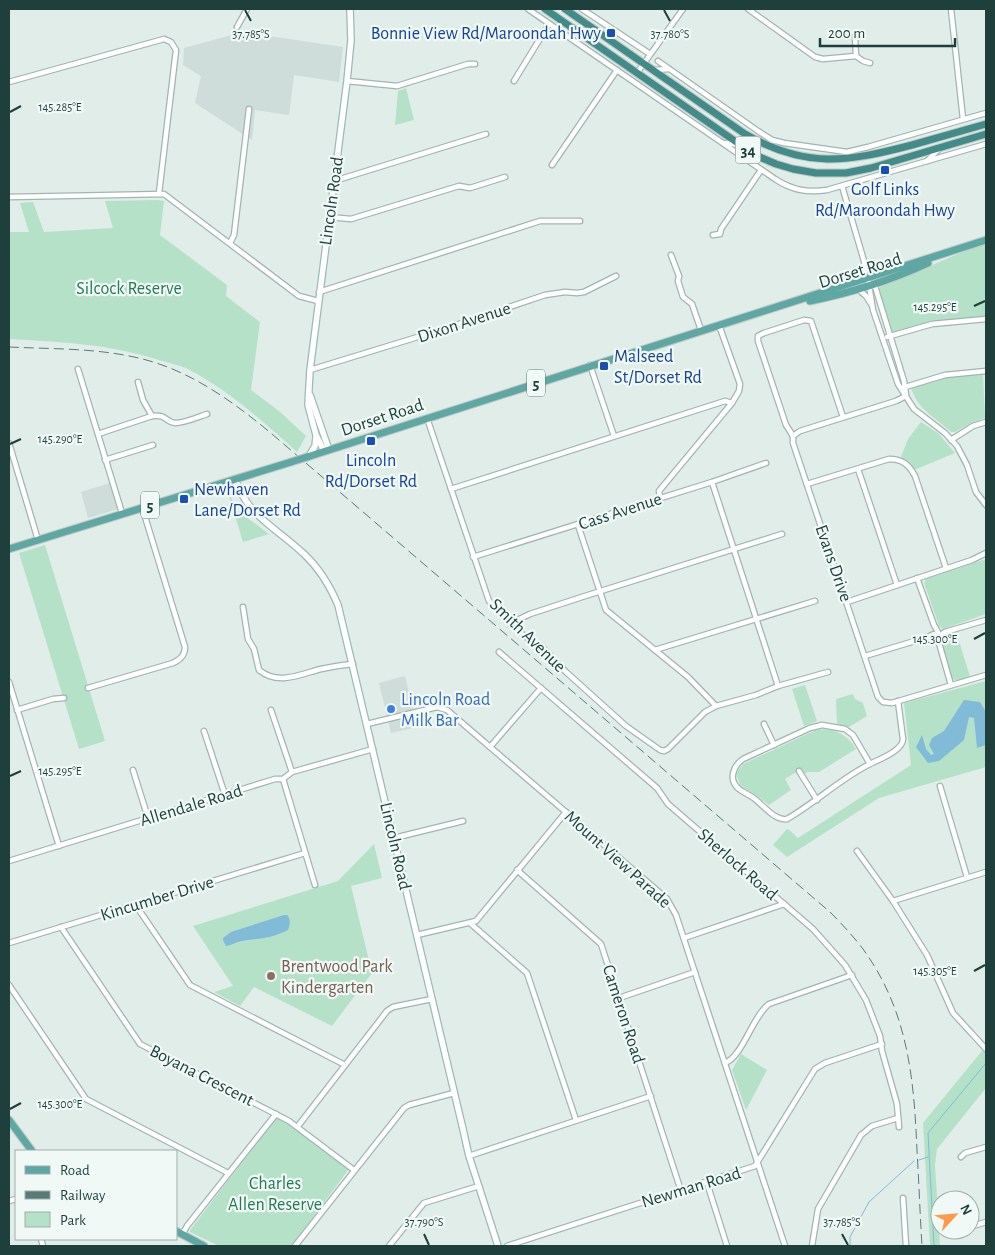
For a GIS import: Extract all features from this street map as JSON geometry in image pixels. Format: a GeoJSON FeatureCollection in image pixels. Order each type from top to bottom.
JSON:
{"type":"FeatureCollection","features":[{"type":"Feature","properties":{"kind":"highway","name":"34"},"geometry":{"type":"LineString","coordinates":[[544,9],[740,145],[755,155],[776,164],[809,172],[831,174],[871,168],[986,134]]}},
{"type":"Feature","properties":{"kind":"highway","name":"34"},"geometry":{"type":"LineString","coordinates":[[565,9],[745,134],[768,147],[793,155],[836,160],[873,155],[986,124]]}},
{"type":"Feature","properties":{"kind":"main road","name":"Lincoln Road"},"geometry":{"type":"LineString","coordinates":[[326,450],[316,435],[308,405],[319,292],[347,81],[351,40],[350,9]]}},
{"type":"Feature","properties":{"kind":"main road","name":"Dorset Road"},"geometry":{"type":"LineString","coordinates":[[9,549],[291,462],[763,310],[833,296],[872,280],[912,270],[962,247],[986,240]]}},
{"type":"Feature","properties":{"kind":"main road","name":"Lincoln Road"},"geometry":{"type":"LineString","coordinates":[[310,393],[326,450]]}},
{"type":"Feature","properties":{"kind":"main road"},"geometry":{"type":"LineString","coordinates":[[308,456],[316,446],[316,435]]}},
{"type":"Feature","properties":{"kind":"main road","name":"Lincoln Road"},"geometry":{"type":"LineString","coordinates":[[235,479],[240,494],[249,507],[262,520],[306,555],[323,577],[338,605],[454,1093],[470,1156],[498,1246]]}},
{"type":"Feature","properties":{"kind":"main road"},"geometry":{"type":"LineString","coordinates":[[9,1120],[27,1149]]}},
{"type":"Feature","properties":{"kind":"main road"},"geometry":{"type":"LineString","coordinates":[[179,1233],[204,1246]]}},
{"type":"Feature","properties":{"kind":"street"},"geometry":{"type":"LineString","coordinates":[[237,27],[247,9]]}},
{"type":"Feature","properties":{"kind":"street"},"geometry":{"type":"LineString","coordinates":[[528,9],[746,160],[786,186],[794,189],[816,192],[842,186],[986,144]]}},
{"type":"Feature","properties":{"kind":"street"},"geometry":{"type":"LineString","coordinates":[[582,9],[650,54]]}},
{"type":"Feature","properties":{"kind":"street"},"geometry":{"type":"LineString","coordinates":[[637,73],[683,9]]}},
{"type":"Feature","properties":{"kind":"street"},"geometry":{"type":"LineString","coordinates":[[748,9],[815,57],[856,56],[863,62],[870,63]]}},
{"type":"Feature","properties":{"kind":"street"},"geometry":{"type":"LineString","coordinates":[[951,9],[963,119]]}},
{"type":"Feature","properties":{"kind":"street"},"geometry":{"type":"LineString","coordinates":[[514,81],[549,24]]}},
{"type":"Feature","properties":{"kind":"street"},"geometry":{"type":"LineString","coordinates":[[855,38],[856,56]]}},
{"type":"Feature","properties":{"kind":"street"},"geometry":{"type":"LineString","coordinates":[[9,82],[164,39],[171,42],[176,50],[159,193]]}},
{"type":"Feature","properties":{"kind":"street"},"geometry":{"type":"LineString","coordinates":[[658,61],[758,131],[772,140],[784,143],[847,152],[986,112]]}},
{"type":"Feature","properties":{"kind":"street"},"geometry":{"type":"LineString","coordinates":[[347,81],[397,86],[468,64],[475,64]]}},
{"type":"Feature","properties":{"kind":"street"},"geometry":{"type":"LineString","coordinates":[[654,70],[669,69]]}},
{"type":"Feature","properties":{"kind":"street"},"geometry":{"type":"LineString","coordinates":[[552,165],[618,70]]}},
{"type":"Feature","properties":{"kind":"street"},"geometry":{"type":"LineString","coordinates":[[230,243],[234,235],[249,109]]}},
{"type":"Feature","properties":{"kind":"street"},"geometry":{"type":"LineString","coordinates":[[334,181],[486,134]]}},
{"type":"Feature","properties":{"kind":"street"},"geometry":{"type":"LineString","coordinates":[[722,142],[740,145],[746,160]]}},
{"type":"Feature","properties":{"kind":"street"},"geometry":{"type":"LineString","coordinates":[[927,161],[940,148]]}},
{"type":"Feature","properties":{"kind":"street"},"geometry":{"type":"LineString","coordinates":[[720,234],[721,229],[761,170]]}},
{"type":"Feature","properties":{"kind":"street"},"geometry":{"type":"LineString","coordinates":[[329,217],[351,219],[459,186],[470,188],[505,177]]}},
{"type":"Feature","properties":{"kind":"street"},"geometry":{"type":"LineString","coordinates":[[842,186],[864,262],[865,273],[859,285],[874,310],[896,380],[903,387]]}},
{"type":"Feature","properties":{"kind":"street"},"geometry":{"type":"LineString","coordinates":[[9,197],[159,193],[169,197],[299,296],[318,301]]}},
{"type":"Feature","properties":{"kind":"street"},"geometry":{"type":"LineString","coordinates":[[319,292],[540,221],[580,221]]}},
{"type":"Feature","properties":{"kind":"street"},"geometry":{"type":"LineString","coordinates":[[713,236],[726,233]]}},
{"type":"Feature","properties":{"kind":"street"},"geometry":{"type":"LineString","coordinates":[[671,255],[679,276],[678,281],[683,297],[692,304],[701,330]]}},
{"type":"Feature","properties":{"kind":"street"},"geometry":{"type":"LineString","coordinates":[[864,262],[870,272],[906,396],[919,414],[937,426],[951,440],[963,457],[976,492],[986,505]]}},
{"type":"Feature","properties":{"kind":"street","name":"Dixon Avenue"},"geometry":{"type":"LineString","coordinates":[[310,370],[546,295],[584,292],[616,276]]}},
{"type":"Feature","properties":{"kind":"street"},"geometry":{"type":"LineString","coordinates":[[872,280],[874,310]]}},
{"type":"Feature","properties":{"kind":"street"},"geometry":{"type":"LineString","coordinates":[[884,338],[932,324],[986,319]]}},
{"type":"Feature","properties":{"kind":"street","name":"Evans Drive"},"geometry":{"type":"LineString","coordinates":[[843,417],[810,321],[804,320],[764,332],[758,336],[758,341],[786,425],[793,436],[793,443],[878,697],[883,702],[898,701]]}},
{"type":"Feature","properties":{"kind":"street"},"geometry":{"type":"LineString","coordinates":[[660,498],[658,490],[732,403],[739,392],[740,384],[719,325]]}},
{"type":"Feature","properties":{"kind":"street"},"geometry":{"type":"LineString","coordinates":[[590,365],[614,436]]}},
{"type":"Feature","properties":{"kind":"street"},"geometry":{"type":"LineString","coordinates":[[78,369],[122,513]]}},
{"type":"Feature","properties":{"kind":"street"},"geometry":{"type":"LineString","coordinates":[[903,387],[945,375],[986,371]]}},
{"type":"Feature","properties":{"kind":"street"},"geometry":{"type":"LineString","coordinates":[[138,382],[143,400],[152,416]]}},
{"type":"Feature","properties":{"kind":"street"},"geometry":{"type":"LineString","coordinates":[[793,436],[800,431],[896,401],[906,396]]}},
{"type":"Feature","properties":{"kind":"street"},"geometry":{"type":"LineString","coordinates":[[451,489],[725,401],[732,403]]}},
{"type":"Feature","properties":{"kind":"street"},"geometry":{"type":"LineString","coordinates":[[98,434],[152,416],[160,415],[171,422],[178,423],[207,414]]}},
{"type":"Feature","properties":{"kind":"street","name":"Smith Avenue"},"geometry":{"type":"LineString","coordinates":[[426,418],[489,601],[519,632],[544,649],[566,672],[626,726],[660,750],[668,750],[706,712],[716,706]]}},
{"type":"Feature","properties":{"kind":"street"},"geometry":{"type":"LineString","coordinates":[[951,440],[965,431],[986,422]]}},
{"type":"Feature","properties":{"kind":"street"},"geometry":{"type":"LineString","coordinates":[[9,443],[38,540]]}},
{"type":"Feature","properties":{"kind":"street"},"geometry":{"type":"LineString","coordinates":[[106,460],[153,445]]}},
{"type":"Feature","properties":{"kind":"street"},"geometry":{"type":"LineString","coordinates":[[808,484],[889,459],[903,461],[910,466],[915,476],[946,568]]}},
{"type":"Feature","properties":{"kind":"street","name":"Cass Avenue"},"geometry":{"type":"LineString","coordinates":[[473,557],[533,537],[578,525],[766,463]]}},
{"type":"Feature","properties":{"kind":"street"},"geometry":{"type":"LineString","coordinates":[[858,469],[897,585]]}},
{"type":"Feature","properties":{"kind":"street"},"geometry":{"type":"LineString","coordinates":[[712,482],[778,686]]}},
{"type":"Feature","properties":{"kind":"street"},"geometry":{"type":"LineString","coordinates":[[88,688],[173,663],[183,656],[185,647],[142,508]]}},
{"type":"Feature","properties":{"kind":"street"},"geometry":{"type":"LineString","coordinates":[[578,525],[606,610],[688,677],[716,706],[828,672]]}},
{"type":"Feature","properties":{"kind":"street"},"geometry":{"type":"LineString","coordinates":[[511,623],[530,614],[782,534]]}},
{"type":"Feature","properties":{"kind":"street"},"geometry":{"type":"LineString","coordinates":[[847,602],[986,553]]}},
{"type":"Feature","properties":{"kind":"street"},"geometry":{"type":"LineString","coordinates":[[917,578],[934,625],[951,685]]}},
{"type":"Feature","properties":{"kind":"street"},"geometry":{"type":"LineString","coordinates":[[655,650],[815,600]]}},
{"type":"Feature","properties":{"kind":"street"},"geometry":{"type":"LineString","coordinates":[[243,607],[248,639],[254,649],[259,670],[266,675],[279,678],[295,678],[319,670],[352,664]]}},
{"type":"Feature","properties":{"kind":"street"},"geometry":{"type":"LineString","coordinates":[[865,656],[986,620]]}},
{"type":"Feature","properties":{"kind":"street","name":"Sherlock Road"},"geometry":{"type":"LineString","coordinates":[[499,652],[657,788],[668,804],[821,937],[852,975],[871,1011],[898,1104],[899,1127]]}},
{"type":"Feature","properties":{"kind":"street"},"geometry":{"type":"LineString","coordinates":[[870,764],[852,735],[845,729],[822,725],[814,726],[743,759],[737,764],[733,773],[733,780],[736,787],[752,796],[782,820],[787,819],[870,764],[901,747],[903,743],[898,701],[986,675]]}},
{"type":"Feature","properties":{"kind":"street"},"geometry":{"type":"LineString","coordinates":[[9,682],[59,846]]}},
{"type":"Feature","properties":{"kind":"street"},"geometry":{"type":"LineString","coordinates":[[490,747],[541,688]]}},
{"type":"Feature","properties":{"kind":"street"},"geometry":{"type":"LineString","coordinates":[[18,710],[53,699],[64,698]]}},
{"type":"Feature","properties":{"kind":"street","name":"Mount View Parade"},"geometry":{"type":"LineString","coordinates":[[367,724],[440,707],[447,710],[667,899],[674,910],[684,938],[784,1246]]}},
{"type":"Feature","properties":{"kind":"street"},"geometry":{"type":"LineString","coordinates":[[271,710],[292,772]]}},
{"type":"Feature","properties":{"kind":"street"},"geometry":{"type":"LineString","coordinates":[[764,724],[774,745]]}},
{"type":"Feature","properties":{"kind":"street"},"geometry":{"type":"LineString","coordinates":[[204,730],[225,795]]}},
{"type":"Feature","properties":{"kind":"street","name":"Allendale Road"},"geometry":{"type":"LineString","coordinates":[[9,861],[275,779],[283,779],[292,772],[373,749]]}},
{"type":"Feature","properties":{"kind":"street"},"geometry":{"type":"LineString","coordinates":[[133,770],[148,818]]}},
{"type":"Feature","properties":{"kind":"street"},"geometry":{"type":"LineString","coordinates":[[799,771],[817,800]]}},
{"type":"Feature","properties":{"kind":"street"},"geometry":{"type":"LineString","coordinates":[[283,779],[315,885]]}},
{"type":"Feature","properties":{"kind":"street"},"geometry":{"type":"LineString","coordinates":[[940,786],[967,877]]}},
{"type":"Feature","properties":{"kind":"street"},"geometry":{"type":"LineString","coordinates":[[417,935],[476,921],[566,812]]}},
{"type":"Feature","properties":{"kind":"street"},"geometry":{"type":"LineString","coordinates":[[394,838],[463,821]]}},
{"type":"Feature","properties":{"kind":"street"},"geometry":{"type":"LineString","coordinates":[[857,851],[893,901],[927,955],[953,1013],[986,1049]]}},
{"type":"Feature","properties":{"kind":"street","name":"Kincumber Drive"},"geometry":{"type":"LineString","coordinates":[[9,943],[305,853]]}},
{"type":"Feature","properties":{"kind":"street","name":"Cameron Road"},"geometry":{"type":"LineString","coordinates":[[517,870],[598,940],[603,948],[682,1191]]}},
{"type":"Feature","properties":{"kind":"street"},"geometry":{"type":"LineString","coordinates":[[893,901],[986,872]]}},
{"type":"Feature","properties":{"kind":"street"},"geometry":{"type":"LineString","coordinates":[[135,904],[190,985],[345,1065]]}},
{"type":"Feature","properties":{"kind":"street"},"geometry":{"type":"LineString","coordinates":[[684,938],[784,904]]}},
{"type":"Feature","properties":{"kind":"street"},"geometry":{"type":"LineString","coordinates":[[470,923],[526,973],[576,1120]]}},
{"type":"Feature","properties":{"kind":"street","name":"Boyana Crescent"},"geometry":{"type":"LineString","coordinates":[[60,927],[140,1044],[298,1126],[354,1170]]}},
{"type":"Feature","properties":{"kind":"street"},"geometry":{"type":"LineString","coordinates":[[619,998],[695,972]]}},
{"type":"Feature","properties":{"kind":"street"},"geometry":{"type":"LineString","coordinates":[[725,1063],[735,1056],[761,1011],[769,1004],[852,975]]}},
{"type":"Feature","properties":{"kind":"street"},"geometry":{"type":"LineString","coordinates":[[9,985],[86,1099],[228,1173]]}},
{"type":"Feature","properties":{"kind":"street"},"geometry":{"type":"LineString","coordinates":[[298,1126],[387,1010],[432,999]]}},
{"type":"Feature","properties":{"kind":"street","name":"Newman Road"},"geometry":{"type":"LineString","coordinates":[[507,1246],[750,1169],[758,1163],[815,1069],[825,1063],[882,1044]]}},
{"type":"Feature","properties":{"kind":"street"},"geometry":{"type":"LineString","coordinates":[[295,1246],[404,1108],[409,1104],[454,1093]]}},
{"type":"Feature","properties":{"kind":"street"},"geometry":{"type":"LineString","coordinates":[[470,1156],[651,1096]]}},
{"type":"Feature","properties":{"kind":"street"},"geometry":{"type":"LineString","coordinates":[[179,1233],[276,1114]]}},
{"type":"Feature","properties":{"kind":"street"},"geometry":{"type":"LineString","coordinates":[[812,1246],[818,1209],[861,1135],[872,1126],[898,1118]]}},
{"type":"Feature","properties":{"kind":"street"},"geometry":{"type":"LineString","coordinates":[[961,1157],[965,1153],[986,1146]]}},
{"type":"Feature","properties":{"kind":"street"},"geometry":{"type":"LineString","coordinates":[[707,1183],[727,1246]]}},
{"type":"Feature","properties":{"kind":"street"},"geometry":{"type":"LineString","coordinates":[[389,1246],[424,1203],[479,1186]]}},
{"type":"Feature","properties":{"kind":"street"},"geometry":{"type":"LineString","coordinates":[[903,1198],[906,1246]]}},
{"type":"Feature","properties":{"kind":"shaded area"},"geometry":{"type":"Polygon","coordinates":[[[243,32],[343,47],[339,82],[294,75],[289,115],[255,110],[252,140],[195,103],[201,76],[183,65],[184,48],[243,32]]]}},
{"type":"Feature","properties":{"kind":"shaded area"},"geometry":{"type":"Polygon","coordinates":[[[110,483],[118,509],[88,518],[81,492],[110,483]]]}},
{"type":"Feature","properties":{"kind":"shaded area"},"geometry":{"type":"Polygon","coordinates":[[[405,676],[417,727],[391,733],[379,683],[405,676]]]}},
{"type":"Feature","properties":{"kind":"green space"},"geometry":{"type":"Polygon","coordinates":[[[406,88],[414,120],[395,125],[398,91],[406,88]]]}},
{"type":"Feature","properties":{"kind":"green space","name":"Silcock Reserve"},"geometry":{"type":"Polygon","coordinates":[[[105,201],[164,201],[160,235],[227,285],[226,296],[260,322],[251,390],[279,411],[306,436],[297,452],[232,397],[188,369],[122,350],[66,343],[9,339],[9,232],[29,232],[20,203],[33,202],[44,232],[113,228],[105,201]]]}},
{"type":"Feature","properties":{"kind":"green space"},"geometry":{"type":"Polygon","coordinates":[[[980,245],[986,245],[986,317],[941,322],[896,333],[892,333],[889,330],[878,290],[881,286],[980,245]]]}},
{"type":"Feature","properties":{"kind":"green space"},"geometry":{"type":"Polygon","coordinates":[[[983,373],[985,418],[955,432],[951,432],[923,408],[914,396],[911,388],[947,376],[983,373]]]}},
{"type":"Feature","properties":{"kind":"green space"},"geometry":{"type":"Polygon","coordinates":[[[921,422],[939,434],[955,453],[914,470],[901,457],[908,439],[921,422]]]}},
{"type":"Feature","properties":{"kind":"green space"},"geometry":{"type":"Polygon","coordinates":[[[227,490],[238,511],[269,534],[243,542],[227,490]]]}},
{"type":"Feature","properties":{"kind":"green space"},"geometry":{"type":"Polygon","coordinates":[[[45,545],[105,741],[79,749],[19,553],[45,545]]]}},
{"type":"Feature","properties":{"kind":"green space"},"geometry":{"type":"Polygon","coordinates":[[[986,559],[986,614],[943,629],[939,626],[924,583],[926,579],[986,559]]]}},
{"type":"Feature","properties":{"kind":"green space"},"geometry":{"type":"Polygon","coordinates":[[[956,631],[970,677],[957,681],[951,678],[940,641],[944,635],[956,631]]]}},
{"type":"Feature","properties":{"kind":"green space"},"geometry":{"type":"Polygon","coordinates":[[[986,681],[986,767],[879,798],[787,857],[773,845],[788,829],[798,838],[911,765],[904,703],[986,681]]]}},
{"type":"Feature","properties":{"kind":"green space"},"geometry":{"type":"Polygon","coordinates":[[[805,685],[817,721],[804,726],[792,689],[805,685]]]}},
{"type":"Feature","properties":{"kind":"green space"},"geometry":{"type":"Polygon","coordinates":[[[853,694],[855,699],[863,703],[867,716],[849,727],[837,724],[836,699],[853,694]]]}},
{"type":"Feature","properties":{"kind":"green space"},"geometry":{"type":"Polygon","coordinates":[[[816,730],[834,731],[844,735],[856,749],[819,772],[804,774],[801,769],[785,779],[791,790],[769,805],[740,785],[736,773],[743,764],[816,730]]]}},
{"type":"Feature","properties":{"kind":"green space"},"geometry":{"type":"Polygon","coordinates":[[[374,844],[382,878],[351,886],[372,973],[332,1026],[254,987],[240,1006],[214,992],[233,986],[193,926],[338,881],[374,844]]]}},
{"type":"Feature","properties":{"kind":"green space"},"geometry":{"type":"Polygon","coordinates":[[[986,1046],[986,1088],[937,1149],[935,1165],[937,1190],[930,1190],[930,1240],[940,1240],[940,1246],[930,1246],[923,1123],[986,1046]]]}},
{"type":"Feature","properties":{"kind":"green space"},"geometry":{"type":"Polygon","coordinates":[[[741,1054],[767,1070],[746,1110],[732,1070],[741,1054]]]}},
{"type":"Feature","properties":{"kind":"green space","name":"Charles Allen Reserve"},"geometry":{"type":"Polygon","coordinates":[[[277,1117],[297,1128],[349,1169],[296,1240],[291,1246],[219,1246],[190,1232],[190,1230],[277,1117]]]}},
{"type":"Feature","properties":{"kind":"water"},"geometry":{"type":"Polygon","coordinates":[[[964,700],[980,702],[986,712],[986,745],[977,748],[974,718],[969,717],[964,740],[939,761],[928,763],[916,747],[922,735],[926,749],[931,755],[934,754],[929,745],[932,738],[944,731],[964,700]]]}},
{"type":"Feature","properties":{"kind":"water"},"geometry":{"type":"Polygon","coordinates":[[[287,915],[290,924],[288,930],[282,933],[270,937],[240,941],[226,946],[223,940],[231,932],[287,915]]]}},
{"type":"Feature","properties":{"kind":"waterway"},"geometry":{"type":"LineString","coordinates":[[934,1246],[928,1133],[986,1063]]}},
{"type":"Feature","properties":{"kind":"waterway"},"geometry":{"type":"LineString","coordinates":[[919,1160],[928,1157]]}},
{"type":"Feature","properties":{"kind":"waterway"},"geometry":{"type":"LineString","coordinates":[[850,1246],[850,1237],[869,1202],[914,1161]]}},
{"type":"Feature","properties":{"kind":"railway"},"geometry":{"type":"LineString","coordinates":[[9,347],[87,350],[119,354],[153,362],[190,377],[241,409],[830,912],[859,944],[878,972],[890,996],[906,1046],[914,1097],[922,1246]]}},
{"type":"Feature","properties":{"kind":"place","name":"Bonnie View Rd/Maroondah Hwy"},"geometry":{"type":"Point","coordinates":[611,33]}},
{"type":"Feature","properties":{"kind":"place","name":"Golf Links Rd/Maroondah Hwy"},"geometry":{"type":"Point","coordinates":[885,170]}},
{"type":"Feature","properties":{"kind":"place","name":"Malseed St/Dorset Rd"},"geometry":{"type":"Point","coordinates":[604,366]}},
{"type":"Feature","properties":{"kind":"place","name":"Lincoln Rd/Dorset Rd"},"geometry":{"type":"Point","coordinates":[371,441]}},
{"type":"Feature","properties":{"kind":"place","name":"Newhaven Lane/Dorset Rd"},"geometry":{"type":"Point","coordinates":[184,499]}},
{"type":"Feature","properties":{"kind":"place","name":"Lincoln Road Milk Bar"},"geometry":{"type":"Point","coordinates":[391,709]}},
{"type":"Feature","properties":{"kind":"place","name":"Brentwood Park Kindergarten"},"geometry":{"type":"Point","coordinates":[271,976]}}]}
